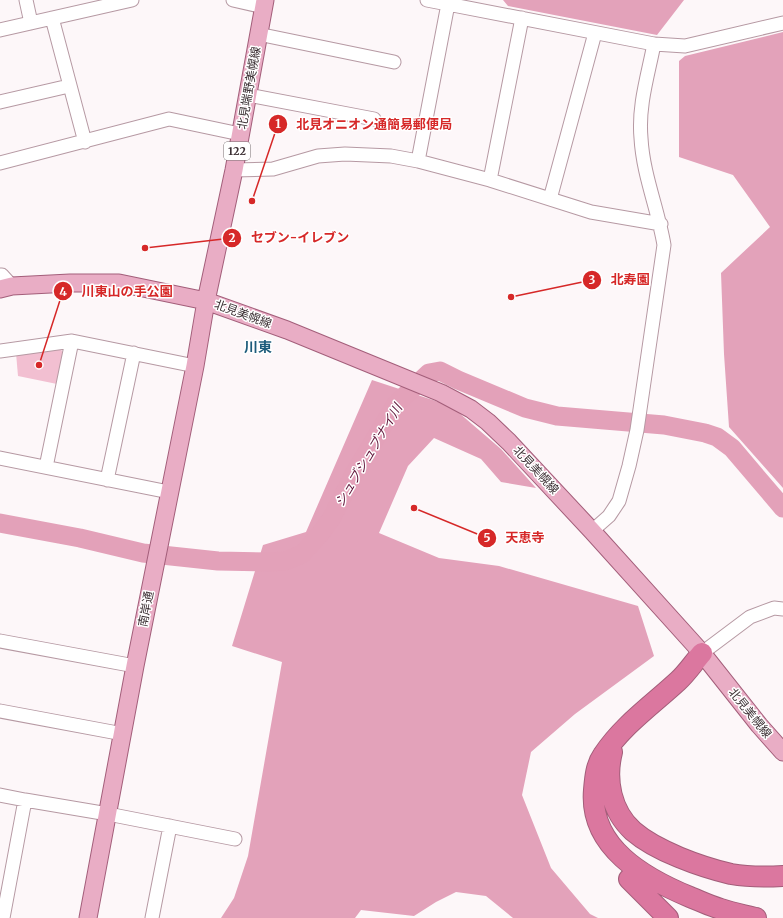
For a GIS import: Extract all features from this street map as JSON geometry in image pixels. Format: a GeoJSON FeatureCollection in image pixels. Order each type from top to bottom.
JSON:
{"type":"FeatureCollection","features":[{"type":"Feature","properties":{"kind":"highway"},"geometry":{"type":"LineString","coordinates":[[702,653],[680,680],[638,715],[602,756],[595,774],[593,799],[595,816],[605,837],[618,854],[640,872],[679,892],[719,909],[756,918]]}},
{"type":"Feature","properties":{"kind":"highway"},"geometry":{"type":"LineString","coordinates":[[668,918],[603,854],[591,835],[581,803],[583,772],[592,750],[602,736],[671,672],[702,653]]}},
{"type":"Feature","properties":{"kind":"highway"},"geometry":{"type":"LineString","coordinates":[[615,740],[608,766],[609,787],[619,814],[633,831],[662,850],[693,863],[732,874],[763,877],[783,876]]}},
{"type":"Feature","properties":{"kind":"highway"},"geometry":{"type":"LineString","coordinates":[[629,879],[711,916],[720,918]]}},
{"type":"Feature","properties":{"kind":"main road","name":"北見端野美幌線"},"geometry":{"type":"LineString","coordinates":[[206,301],[234,170],[258,34],[265,3]]}},
{"type":"Feature","properties":{"kind":"main road"},"geometry":{"type":"LineString","coordinates":[[4,284],[119,283],[206,301]]}},
{"type":"Feature","properties":{"kind":"main road","name":"南岸通"},"geometry":{"type":"LineString","coordinates":[[88,918],[159,541],[195,366],[206,301]]}},
{"type":"Feature","properties":{"kind":"main road","name":"北見美幌線"},"geometry":{"type":"LineString","coordinates":[[206,301],[287,330],[406,380],[441,393],[470,409],[488,422],[509,442],[592,531],[702,653],[759,725],[783,752]]}},
{"type":"Feature","properties":{"kind":"street"},"geometry":{"type":"LineString","coordinates":[[26,0],[31,22]]}},
{"type":"Feature","properties":{"kind":"street"},"geometry":{"type":"LineString","coordinates":[[0,30],[132,0]]}},
{"type":"Feature","properties":{"kind":"street"},"geometry":{"type":"LineString","coordinates":[[233,0],[265,3]]}},
{"type":"Feature","properties":{"kind":"street"},"geometry":{"type":"LineString","coordinates":[[427,0],[654,44],[685,46],[783,23]]}},
{"type":"Feature","properties":{"kind":"street"},"geometry":{"type":"LineString","coordinates":[[418,161],[448,4]]}},
{"type":"Feature","properties":{"kind":"street"},"geometry":{"type":"LineString","coordinates":[[52,18],[85,142]]}},
{"type":"Feature","properties":{"kind":"street"},"geometry":{"type":"LineString","coordinates":[[490,180],[522,18]]}},
{"type":"Feature","properties":{"kind":"street"},"geometry":{"type":"LineString","coordinates":[[550,199],[595,33]]}},
{"type":"Feature","properties":{"kind":"street"},"geometry":{"type":"LineString","coordinates":[[258,34],[394,62]]}},
{"type":"Feature","properties":{"kind":"street"},"geometry":{"type":"LineString","coordinates":[[592,531],[609,516],[619,501],[629,466],[637,430],[664,245],[661,224],[650,190],[641,138],[641,111],[654,44]]}},
{"type":"Feature","properties":{"kind":"street"},"geometry":{"type":"LineString","coordinates":[[0,102],[70,86]]}},
{"type":"Feature","properties":{"kind":"street"},"geometry":{"type":"LineString","coordinates":[[248,95],[374,119]]}},
{"type":"Feature","properties":{"kind":"street"},"geometry":{"type":"LineString","coordinates":[[0,163],[169,119],[240,134]]}},
{"type":"Feature","properties":{"kind":"street"},"geometry":{"type":"LineString","coordinates":[[234,170],[273,169],[318,156],[345,154],[391,156],[418,161],[490,180],[591,212],[661,224]]}},
{"type":"Feature","properties":{"kind":"street"},"geometry":{"type":"LineString","coordinates":[[0,351],[72,341],[195,366]]}},
{"type":"Feature","properties":{"kind":"street"},"geometry":{"type":"LineString","coordinates":[[46,468],[72,341]]}},
{"type":"Feature","properties":{"kind":"street"},"geometry":{"type":"LineString","coordinates":[[107,480],[134,353]]}},
{"type":"Feature","properties":{"kind":"street"},"geometry":{"type":"LineString","coordinates":[[0,458],[169,492]]}},
{"type":"Feature","properties":{"kind":"street"},"geometry":{"type":"LineString","coordinates":[[702,653],[750,617],[774,608],[783,609]]}},
{"type":"Feature","properties":{"kind":"street"},"geometry":{"type":"LineString","coordinates":[[0,641],[135,666]]}},
{"type":"Feature","properties":{"kind":"street"},"geometry":{"type":"LineString","coordinates":[[0,711],[123,734]]}},
{"type":"Feature","properties":{"kind":"street"},"geometry":{"type":"LineString","coordinates":[[0,795],[108,814],[235,839]]}},
{"type":"Feature","properties":{"kind":"street"},"geometry":{"type":"LineString","coordinates":[[3,918],[5,883],[25,800]]}},
{"type":"Feature","properties":{"kind":"street"},"geometry":{"type":"LineString","coordinates":[[152,918],[170,826]]}},
{"type":"Feature","properties":{"kind":"shaded area"},"geometry":{"type":"Polygon","coordinates":[[[503,0],[684,0],[657,35],[508,6],[503,0]]]}},
{"type":"Feature","properties":{"kind":"shaded area"},"geometry":{"type":"Polygon","coordinates":[[[783,32],[783,488],[729,427],[724,354],[721,273],[770,227],[733,175],[679,157],[679,61],[685,56],[783,32]]]}},
{"type":"Feature","properties":{"kind":"shaded area"},"geometry":{"type":"Polygon","coordinates":[[[59,346],[63,353],[57,384],[18,376],[16,353],[59,346]]]}},
{"type":"Feature","properties":{"kind":"shaded area"},"geometry":{"type":"Polygon","coordinates":[[[372,380],[451,406],[501,449],[536,488],[501,482],[481,459],[434,438],[408,466],[379,533],[439,558],[499,566],[638,606],[654,656],[575,714],[531,752],[522,795],[551,868],[590,914],[598,918],[513,918],[486,896],[456,892],[436,902],[414,916],[361,910],[355,918],[221,918],[234,898],[248,856],[282,662],[232,646],[263,545],[306,532],[372,380]]]}},
{"type":"Feature","properties":{"kind":"waterway","name":"シュブシュブナイ川"},"geometry":{"type":"LineString","coordinates":[[0,523],[80,538],[143,553],[218,561],[285,561],[302,554],[331,519],[354,474],[396,404],[429,373],[440,371],[525,408],[557,416],[664,425],[705,433],[717,437],[732,448],[783,508]]}},
{"type":"Feature","properties":{"kind":"place","name":"北見オニオン通簡易郵便局"},"geometry":{"type":"Point","coordinates":[252,201]}},
{"type":"Feature","properties":{"kind":"place","name":"セブン-イレブン"},"geometry":{"type":"Point","coordinates":[145,248]}},
{"type":"Feature","properties":{"kind":"place","name":"北寿園"},"geometry":{"type":"Point","coordinates":[511,297]}},
{"type":"Feature","properties":{"kind":"place","name":"川東山の手公園"},"geometry":{"type":"Point","coordinates":[39,365]}},
{"type":"Feature","properties":{"kind":"place","name":"天恵寺"},"geometry":{"type":"Point","coordinates":[414,508]}},
{"type":"Feature","properties":{"kind":"district","name":"川東"},"geometry":{"type":"Point","coordinates":[258,347]}}]}
